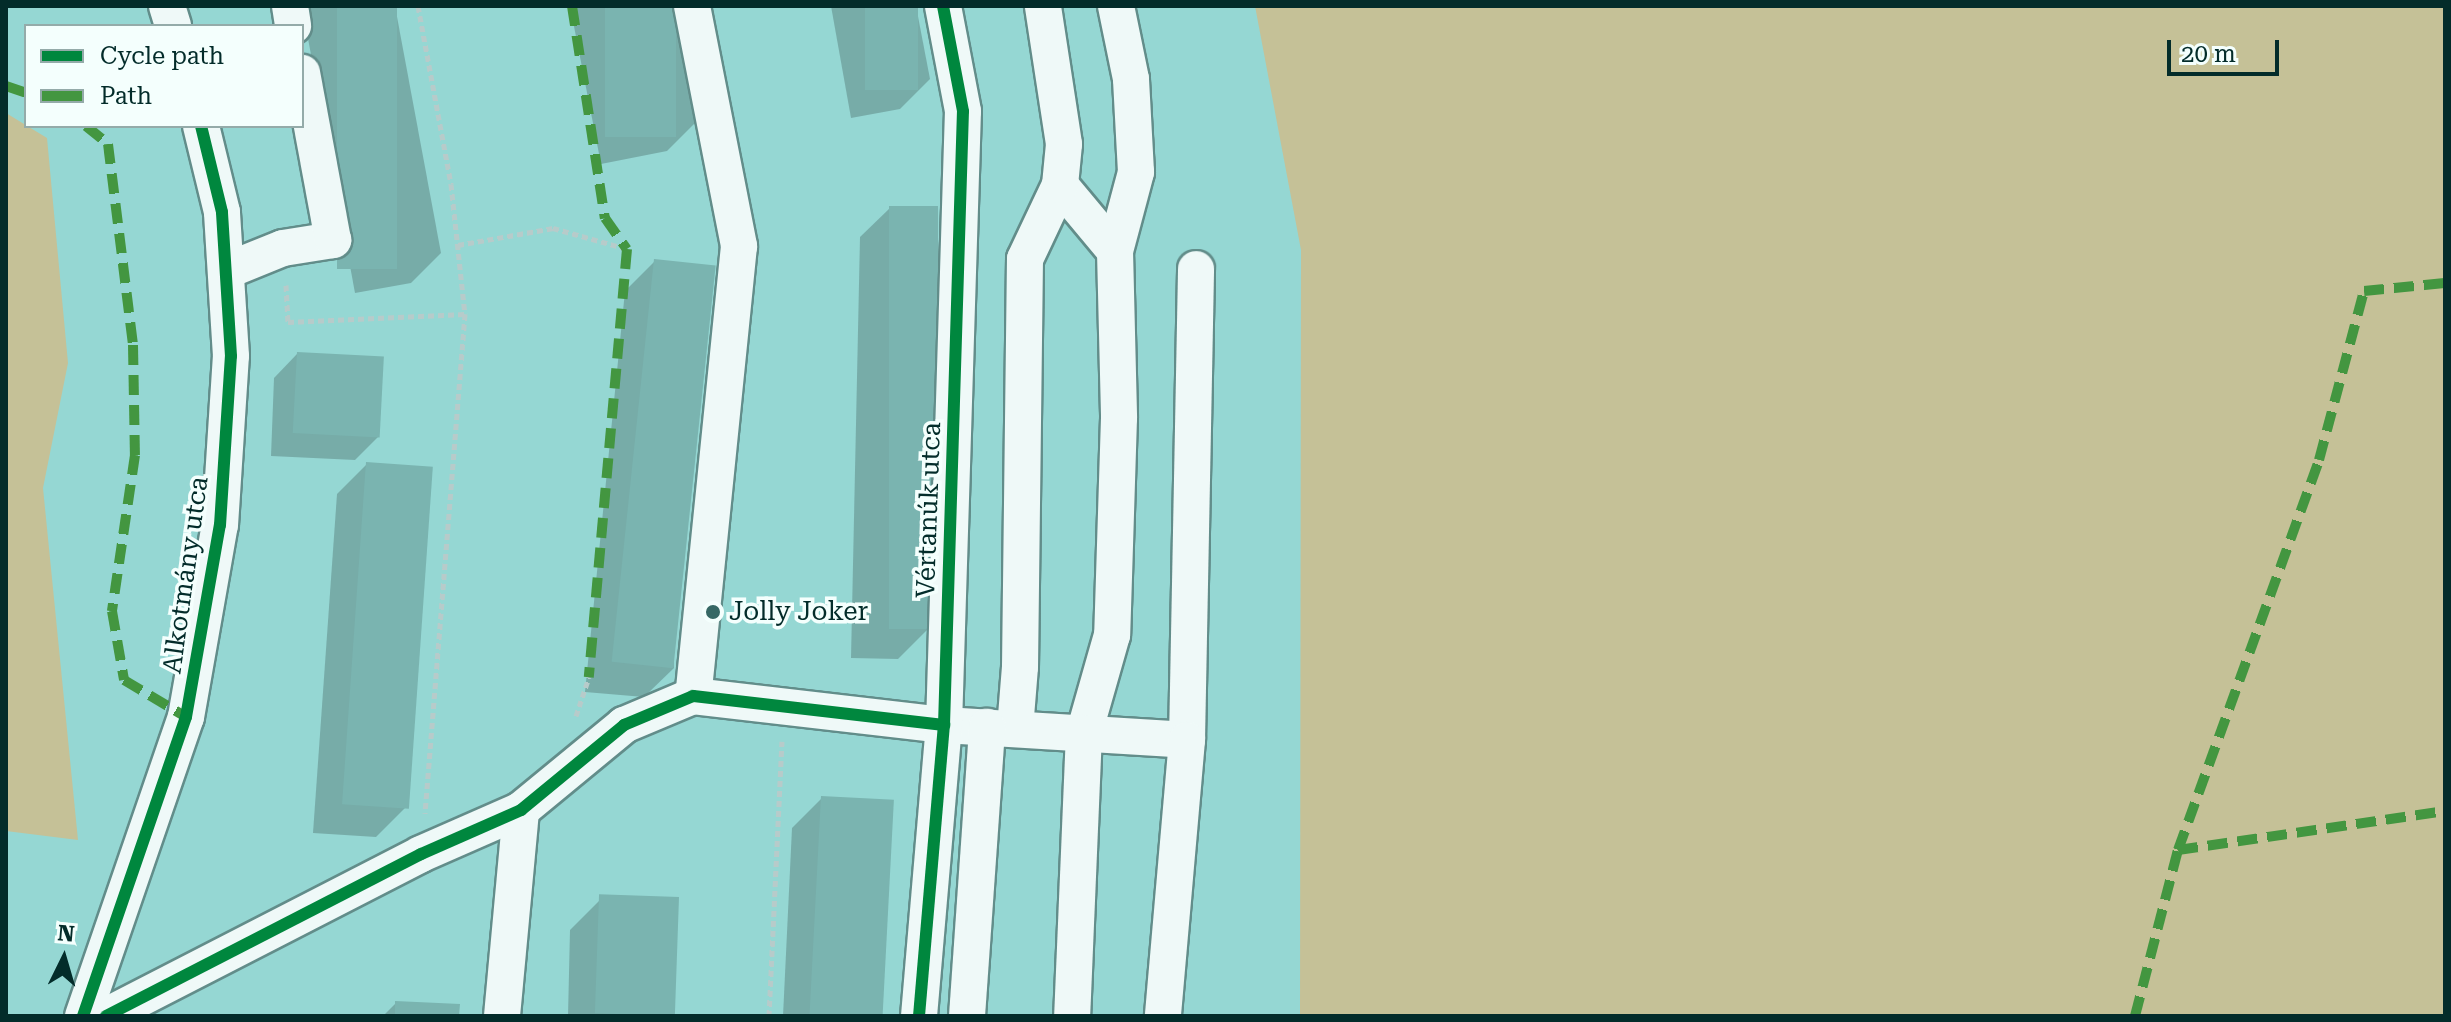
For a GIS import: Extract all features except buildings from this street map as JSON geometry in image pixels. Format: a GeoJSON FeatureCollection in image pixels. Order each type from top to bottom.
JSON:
{"type":"FeatureCollection","features":[{"type":"Feature","properties":{"kind":"street"},"geometry":{"type":"LineString","coordinates":[[692,6],[739,246],[693,696]]}},
{"type":"Feature","properties":{"kind":"street","name":"Vértanúk utca"},"geometry":{"type":"LineString","coordinates":[[919,1016],[944,725],[963,111],[943,6]]}},
{"type":"Feature","properties":{"kind":"street"},"geometry":{"type":"LineString","coordinates":[[967,1016],[1001,728],[1020,667],[1025,259],[1060,185],[1064,144],[1043,6]]}},
{"type":"Feature","properties":{"kind":"street"},"geometry":{"type":"LineString","coordinates":[[1072,1016],[1084,733],[1112,635],[1119,418],[1115,251],[1136,172],[1131,79],[1116,6]]}},
{"type":"Feature","properties":{"kind":"street"},"geometry":{"type":"LineString","coordinates":[[226,271],[283,248],[333,240],[304,84]]}},
{"type":"Feature","properties":{"kind":"street","name":"Alkotmány utca"},"geometry":{"type":"LineString","coordinates":[[83,1016],[186,717],[220,525],[231,356],[222,212],[201,128]]}},
{"type":"Feature","properties":{"kind":"street"},"geometry":{"type":"LineString","coordinates":[[1060,185],[1115,251]]}},
{"type":"Feature","properties":{"kind":"street"},"geometry":{"type":"LineString","coordinates":[[1163,1016],[1187,740],[1196,269]]}},
{"type":"Feature","properties":{"kind":"street"},"geometry":{"type":"LineString","coordinates":[[106,1016],[421,854],[521,810],[624,725],[693,696],[944,725],[1187,740]]}},
{"type":"Feature","properties":{"kind":"street"},"geometry":{"type":"LineString","coordinates":[[502,1016],[521,810]]}},
{"type":"Feature","properties":{"kind":"path"},"geometry":{"type":"LineString","coordinates":[[418,6],[458,245],[465,314],[421,854]]}},
{"type":"Feature","properties":{"kind":"path"},"geometry":{"type":"LineString","coordinates":[[458,245],[553,228],[627,249]]}},
{"type":"Feature","properties":{"kind":"path"},"geometry":{"type":"LineString","coordinates":[[283,248],[288,322],[465,314]]}},
{"type":"Feature","properties":{"kind":"path"},"geometry":{"type":"LineString","coordinates":[[769,1016],[784,706]]}},
{"type":"Feature","properties":{"kind":"shaded area"},"geometry":{"type":"Polygon","coordinates":[[[1255,6],[2445,6],[2445,1016],[1300,1016],[1301,250],[1255,6]]]}},
{"type":"Feature","properties":{"kind":"shaded area"},"geometry":{"type":"Polygon","coordinates":[[[6,113],[24,124],[24,128],[31,128],[47,138],[68,363],[43,488],[78,840],[6,831],[6,113]]]}},
{"type":"Feature","properties":{"kind":"marked path"},"geometry":{"type":"LineString","coordinates":[[572,6],[605,218],[627,249],[589,677]]}},
{"type":"Feature","properties":{"kind":"marked path"},"geometry":{"type":"LineString","coordinates":[[6,86],[24,92]]}},
{"type":"Feature","properties":{"kind":"marked path"},"geometry":{"type":"LineString","coordinates":[[88,128],[108,144],[133,345],[135,455],[112,611],[124,680],[186,717]]}},
{"type":"Feature","properties":{"kind":"marked path"},"geometry":{"type":"LineString","coordinates":[[2135,1016],[2178,850],[2319,460],[2364,291],[2445,283]]}},
{"type":"Feature","properties":{"kind":"marked path"},"geometry":{"type":"LineString","coordinates":[[2178,850],[2445,811]]}},
{"type":"Feature","properties":{"kind":"cycle path"},"geometry":{"type":"LineString","coordinates":[[919,1016],[944,725],[963,111],[943,6]]}},
{"type":"Feature","properties":{"kind":"cycle path"},"geometry":{"type":"LineString","coordinates":[[83,1016],[186,717],[220,525],[231,356],[222,212],[201,128]]}},
{"type":"Feature","properties":{"kind":"cycle path"},"geometry":{"type":"LineString","coordinates":[[106,1016],[421,854],[521,810],[624,725],[693,696],[944,725]]}},
{"type":"Feature","properties":{"kind":"place","name":"Jolly Joker"},"geometry":{"type":"Point","coordinates":[713,612]}}]}
